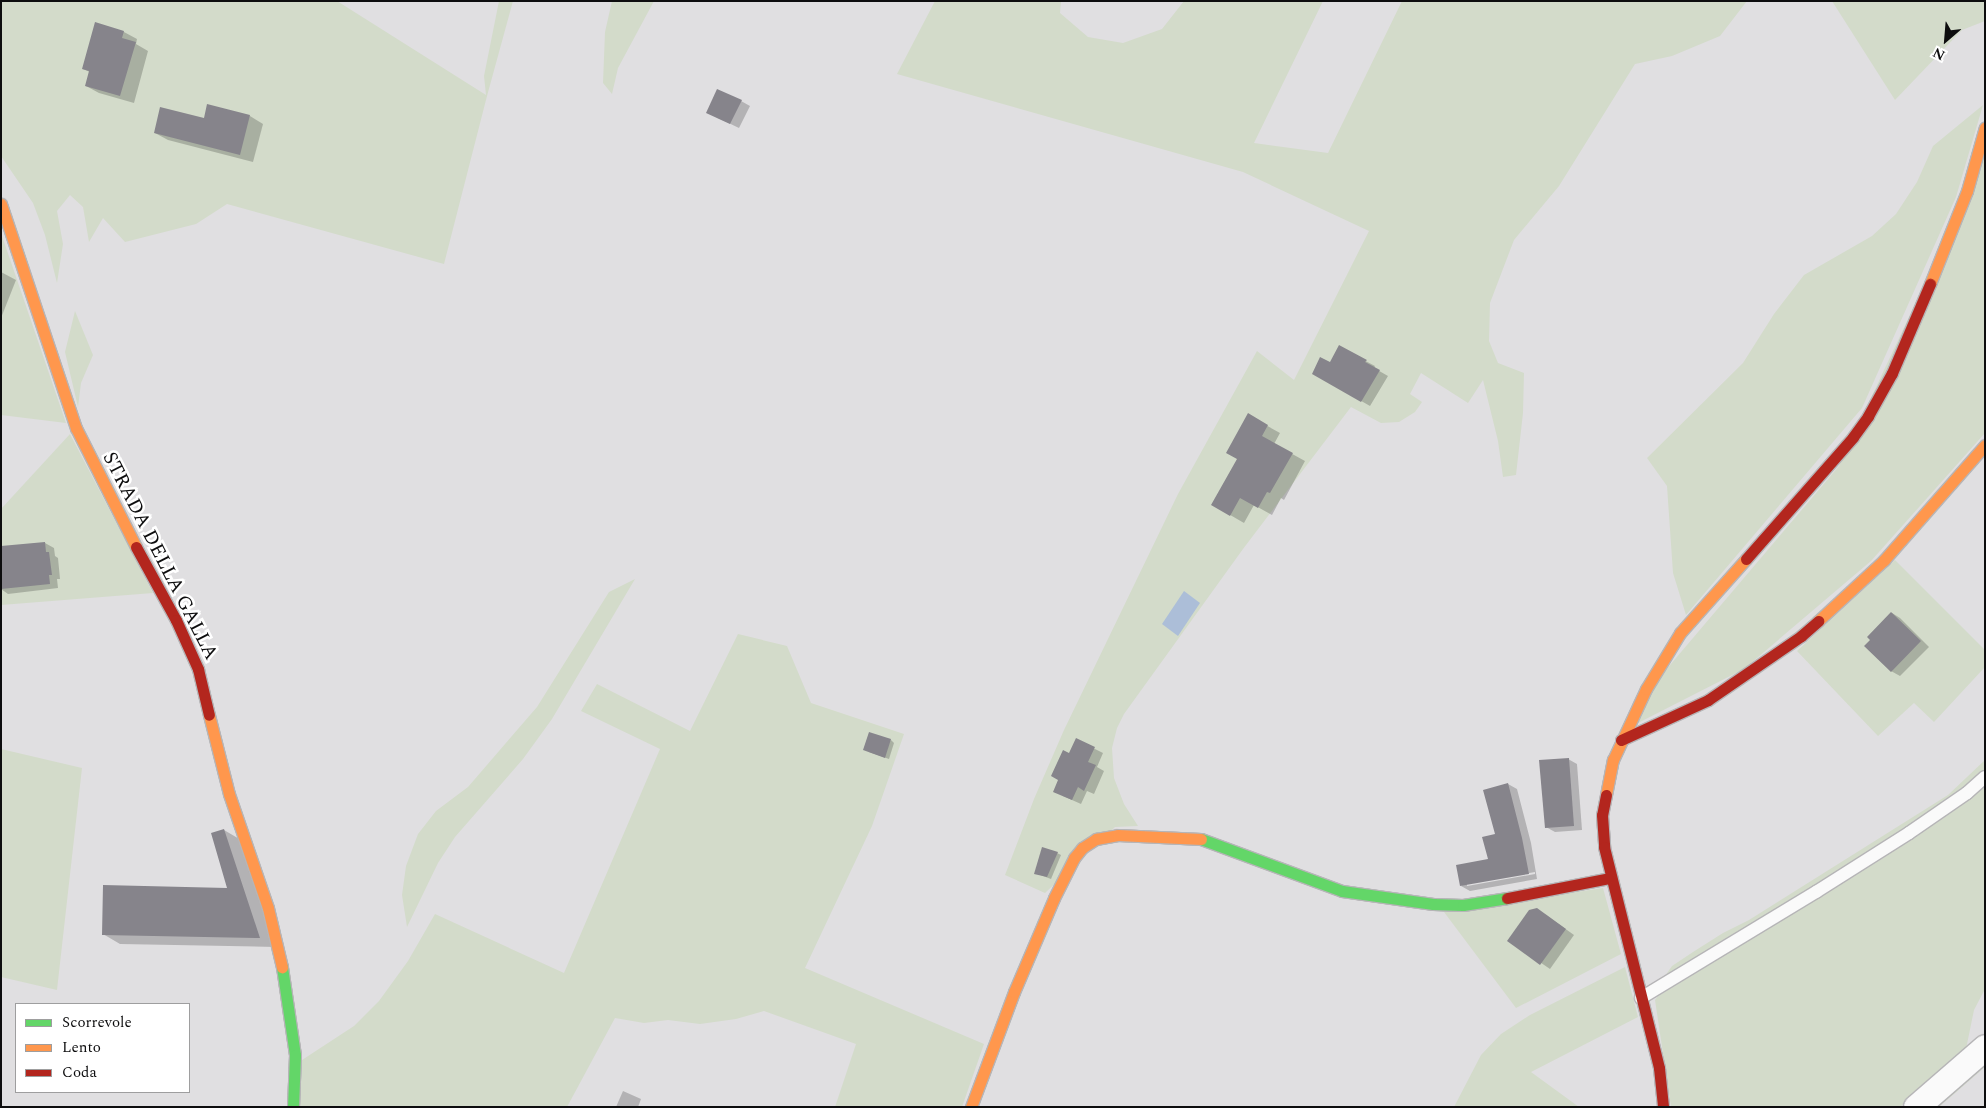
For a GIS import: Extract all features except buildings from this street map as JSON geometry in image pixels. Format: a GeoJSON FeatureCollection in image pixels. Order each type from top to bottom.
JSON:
{"type":"FeatureCollection","features":[{"type":"Feature","properties":{"kind":"street"},"geometry":{"type":"LineString","coordinates":[[1663,1107],[1659,1068],[1610,878],[1602,815],[1609,771],[1621,740],[1662,661],[1680,634],[1853,437],[1873,408],[1892,372],[1949,241],[1967,191],[1985,127]]}},
{"type":"Feature","properties":{"kind":"street","name":"STRADA DELLA GALLA"},"geometry":{"type":"LineString","coordinates":[[1,204],[81,439],[110,499],[176,620],[198,669],[232,803],[268,908],[281,956],[295,1055],[293,1107]]}},
{"type":"Feature","properties":{"kind":"street"},"geometry":{"type":"LineString","coordinates":[[1621,740],[1708,700],[1801,636],[1884,560],[1985,445]]}},
{"type":"Feature","properties":{"kind":"street"},"geometry":{"type":"LineString","coordinates":[[972,1107],[1014,992],[1054,898],[1074,858],[1082,848],[1096,839],[1118,835],[1197,838],[1342,891],[1375,897],[1442,904],[1491,901],[1610,878]]}},
{"type":"Feature","properties":{"kind":"street"},"geometry":{"type":"LineString","coordinates":[[1916,1107],[1985,1047]]}},
{"type":"Feature","properties":{"kind":"lane"},"geometry":{"type":"LineString","coordinates":[[1641,998],[1909,833],[1967,794],[1985,778]]}},
{"type":"Feature","properties":{"kind":"green space"},"geometry":{"type":"Polygon","coordinates":[[[1,1],[337,1],[486,95],[484,76],[499,1],[513,1],[444,264],[227,204],[196,224],[125,242],[103,218],[89,242],[83,207],[70,195],[57,211],[63,244],[57,283],[45,235],[33,203],[1,156],[1,1]]]}},
{"type":"Feature","properties":{"kind":"green space"},"geometry":{"type":"Polygon","coordinates":[[[612,1],[654,1],[618,68],[612,94],[603,83],[605,32],[612,1]]]}},
{"type":"Feature","properties":{"kind":"green space"},"geometry":{"type":"Polygon","coordinates":[[[935,1],[1061,1],[1060,13],[1088,37],[1123,43],[1162,29],[1184,1],[1323,1],[1254,143],[1328,153],[1402,1],[1747,1],[1720,36],[1672,56],[1635,64],[1559,186],[1514,240],[1490,303],[1489,341],[1498,363],[1524,373],[1523,413],[1516,475],[1503,477],[1498,441],[1483,380],[1468,403],[1421,373],[1410,394],[1422,402],[1415,412],[1399,422],[1381,423],[1351,407],[1243,549],[1124,714],[1117,728],[1112,748],[1114,778],[1124,804],[1138,826],[1115,827],[1045,893],[1005,875],[1034,799],[1064,730],[1178,494],[1257,351],[1294,380],[1369,231],[1243,172],[897,74],[935,1]]]}},
{"type":"Feature","properties":{"kind":"green space"},"geometry":{"type":"Polygon","coordinates":[[[1832,1],[1985,1],[1985,21],[1962,30],[1895,100],[1832,1]]]}},
{"type":"Feature","properties":{"kind":"green space"},"geometry":{"type":"Polygon","coordinates":[[[1983,105],[1956,197],[1862,408],[1686,615],[1673,573],[1667,486],[1647,458],[1743,363],[1774,314],[1804,275],[1872,236],[1896,214],[1917,182],[1933,146],[1983,105]]]}},
{"type":"Feature","properties":{"kind":"green space"},"geometry":{"type":"Polygon","coordinates":[[[1985,155],[1985,433],[1871,561],[1744,669],[1636,724],[1659,678],[1839,466],[1985,155]]]}},
{"type":"Feature","properties":{"kind":"green space"},"geometry":{"type":"Polygon","coordinates":[[[1,233],[66,423],[1,415],[1,233]]]}},
{"type":"Feature","properties":{"kind":"green space"},"geometry":{"type":"Polygon","coordinates":[[[75,311],[93,355],[81,383],[78,407],[65,352],[75,311]]]}},
{"type":"Feature","properties":{"kind":"green space"},"geometry":{"type":"Polygon","coordinates":[[[70,434],[153,593],[1,605],[1,509],[70,434]]]}},
{"type":"Feature","properties":{"kind":"green space"},"geometry":{"type":"Polygon","coordinates":[[[1895,560],[1985,650],[1985,667],[1934,722],[1914,703],[1878,736],[1797,651],[1895,560]]]}},
{"type":"Feature","properties":{"kind":"green space"},"geometry":{"type":"Polygon","coordinates":[[[635,579],[552,719],[523,759],[455,837],[438,863],[407,927],[402,895],[406,866],[418,834],[436,811],[468,787],[537,707],[609,592],[635,579]]]}},
{"type":"Feature","properties":{"kind":"green space"},"geometry":{"type":"Polygon","coordinates":[[[738,634],[787,646],[811,703],[904,734],[872,826],[805,968],[984,1044],[962,1107],[835,1107],[856,1044],[764,1011],[736,1019],[700,1024],[668,1020],[644,1023],[615,1018],[567,1107],[300,1107],[302,1060],[354,1026],[379,1001],[408,961],[435,914],[564,973],[660,749],[581,711],[597,684],[690,731],[738,634]]]}},
{"type":"Feature","properties":{"kind":"green space"},"geometry":{"type":"Polygon","coordinates":[[[1,749],[82,768],[57,990],[1,977],[1,749]]]}},
{"type":"Feature","properties":{"kind":"green space"},"geometry":{"type":"Polygon","coordinates":[[[1985,760],[1985,770],[1974,782],[1894,836],[1796,899],[1665,976],[1672,966],[1693,952],[1723,933],[1749,920],[1948,795],[1985,760]]]}},
{"type":"Feature","properties":{"kind":"green space"},"geometry":{"type":"Polygon","coordinates":[[[1985,786],[1985,989],[1974,1010],[1965,1054],[1900,1107],[1671,1107],[1655,1000],[1658,996],[1883,858],[1962,805],[1985,786]]]}},
{"type":"Feature","properties":{"kind":"green space"},"geometry":{"type":"Polygon","coordinates":[[[1603,888],[1621,954],[1516,1008],[1444,912],[1603,888]]]}},
{"type":"Feature","properties":{"kind":"green space"},"geometry":{"type":"Polygon","coordinates":[[[1625,967],[1638,1017],[1531,1072],[1579,1107],[1454,1107],[1481,1055],[1501,1034],[1530,1015],[1625,967]]]}},
{"type":"Feature","properties":{"kind":"green space"},"geometry":{"type":"Polygon","coordinates":[[[1985,1058],[1985,1067],[1939,1107],[1931,1107],[1985,1058]]]}},
{"type":"Feature","properties":{"kind":"water"},"geometry":{"type":"Polygon","coordinates":[[[1184,591],[1200,603],[1178,636],[1162,624],[1184,591]]]}},
{"type":"Feature","properties":{"kind":"traffic: fast"},"geometry":{"type":"LineString","coordinates":[[1201,839],[1342,891],[1433,904],[1463,905],[1507,898]]}},
{"type":"Feature","properties":{"kind":"traffic: fast"},"geometry":{"type":"LineString","coordinates":[[282,967],[295,1055],[293,1107]]}},
{"type":"Feature","properties":{"kind":"traffic: slow"},"geometry":{"type":"LineString","coordinates":[[1930,284],[1967,191],[1985,127]]}},
{"type":"Feature","properties":{"kind":"traffic: slow"},"geometry":{"type":"LineString","coordinates":[[1,204],[76,428],[136,547]]}},
{"type":"Feature","properties":{"kind":"traffic: slow"},"geometry":{"type":"LineString","coordinates":[[1818,621],[1884,560],[1985,445]]}},
{"type":"Feature","properties":{"kind":"traffic: slow"},"geometry":{"type":"LineString","coordinates":[[1606,795],[1613,760],[1646,689],[1680,633],[1746,559]]}},
{"type":"Feature","properties":{"kind":"traffic: slow"},"geometry":{"type":"LineString","coordinates":[[209,715],[229,794],[268,908],[282,967]]}},
{"type":"Feature","properties":{"kind":"traffic: slow"},"geometry":{"type":"LineString","coordinates":[[971,1107],[1014,992],[1054,898],[1074,858],[1082,848],[1096,839],[1118,835],[1201,839]]}},
{"type":"Feature","properties":{"kind":"traffic: jam"},"geometry":{"type":"LineString","coordinates":[[1746,559],[1853,437],[1868,416],[1892,373],[1930,284]]}},
{"type":"Feature","properties":{"kind":"traffic: jam"},"geometry":{"type":"LineString","coordinates":[[136,547],[176,620],[198,669],[209,715]]}},
{"type":"Feature","properties":{"kind":"traffic: jam"},"geometry":{"type":"LineString","coordinates":[[1621,740],[1708,700],[1801,636],[1818,621]]}},
{"type":"Feature","properties":{"kind":"traffic: jam"},"geometry":{"type":"LineString","coordinates":[[1606,795],[1602,815],[1604,847],[1659,1068],[1663,1107]]}},
{"type":"Feature","properties":{"kind":"traffic: jam"},"geometry":{"type":"LineString","coordinates":[[1507,898],[1610,878]]}}]}
